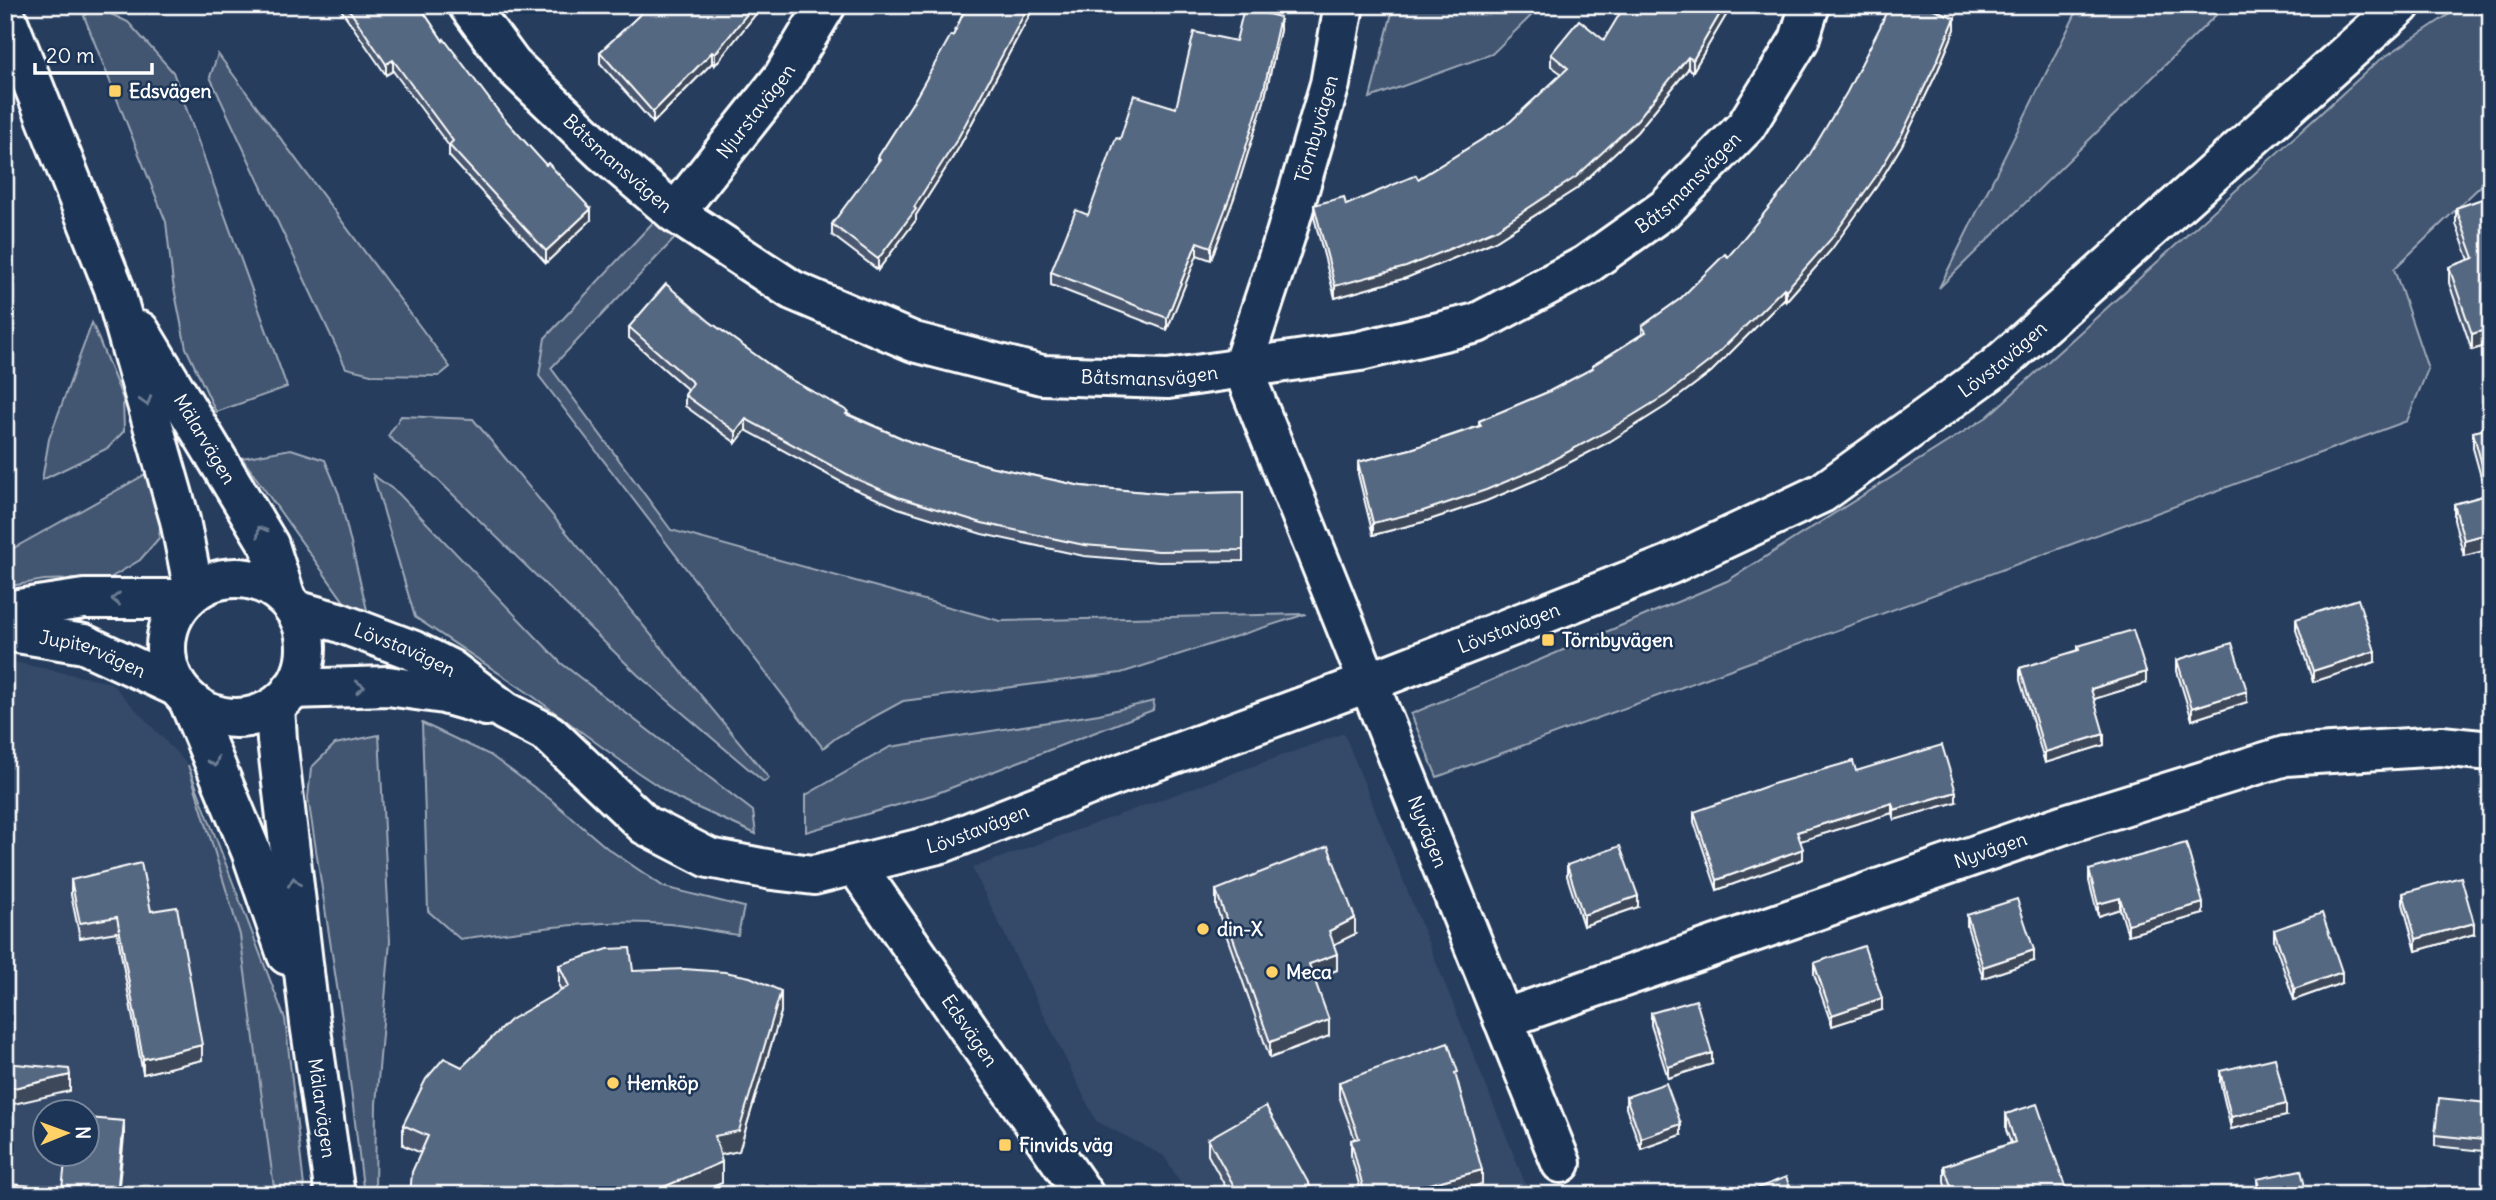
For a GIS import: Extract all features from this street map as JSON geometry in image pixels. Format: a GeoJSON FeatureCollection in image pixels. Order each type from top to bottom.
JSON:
{"type":"FeatureCollection","features":[{"type":"Feature","properties":{"kind":"street","name":"Båtsmansvägen"},"geometry":{"type":"LineString","coordinates":[[467,5],[512,65],[603,152],[675,213],[792,290],[915,342],[1042,375],[1168,379],[1360,351],[1477,323],[1586,265],[1666,208],[1746,125],[1799,40],[1810,5]]}},
{"type":"Feature","properties":{"kind":"street","name":"Njurstavägen"},"geometry":{"type":"LineString","coordinates":[[675,213],[783,77],[826,5]]}},
{"type":"Feature","properties":{"kind":"street","name":"Törnbyvägen"},"geometry":{"type":"LineString","coordinates":[[1242,368],[1286,234],[1330,84],[1344,5]]}},
{"type":"Feature","properties":{"kind":"street","name":"Lövstavägen"},"geometry":{"type":"LineString","coordinates":[[290,603],[412,650],[450,669],[505,711],[549,734],[645,825],[709,858],[814,875],[942,843],[1090,785],[1367,683],[1670,565],[1822,493],[1996,367],[2401,5]]}},
{"type":"Feature","properties":{"kind":"street","name":"Mälarvägen"},"geometry":{"type":"LineString","coordinates":[[5,14],[114,288],[180,520],[189,595]]}},
{"type":"Feature","properties":{"kind":"street","name":"Mälarvägen"},"geometry":{"type":"LineString","coordinates":[[114,288],[269,545],[290,603]]}},
{"type":"Feature","properties":{"kind":"street"},"geometry":{"type":"LineString","coordinates":[[1242,368],[1351,635],[1367,683]]}},
{"type":"Feature","properties":{"kind":"street"},"geometry":{"type":"LineString","coordinates":[[243,579],[273,586],[290,603],[303,630],[304,665],[284,698],[262,713],[245,717],[204,710],[182,693],[167,656],[168,636],[172,617],[189,595],[207,584],[243,579]]}},
{"type":"Feature","properties":{"kind":"street","name":"Jupitervägen"},"geometry":{"type":"LineString","coordinates":[[5,611],[84,599],[189,595]]}},
{"type":"Feature","properties":{"kind":"street","name":"Jupitervägen"},"geometry":{"type":"LineString","coordinates":[[5,631],[85,644],[182,693]]}},
{"type":"Feature","properties":{"kind":"street","name":"Nyvägen"},"geometry":{"type":"LineString","coordinates":[[1367,683],[1561,1163]]}},
{"type":"Feature","properties":{"kind":"street","name":"Lövstavägen"},"geometry":{"type":"LineString","coordinates":[[284,698],[388,687],[444,694],[505,711]]}},
{"type":"Feature","properties":{"kind":"street","name":"Mälarvägen"},"geometry":{"type":"LineString","coordinates":[[182,693],[251,851],[310,1023]]}},
{"type":"Feature","properties":{"kind":"street","name":"Mälarvägen"},"geometry":{"type":"LineString","coordinates":[[284,698],[277,740],[310,1023],[335,1195]]}},
{"type":"Feature","properties":{"kind":"street","name":"Nyvägen"},"geometry":{"type":"LineString","coordinates":[[1503,1018],[2049,829],[2285,757],[2441,746],[2491,751]]}},
{"type":"Feature","properties":{"kind":"street","name":"Edsvägen"},"geometry":{"type":"LineString","coordinates":[[856,866],[1084,1195]]}},
{"type":"Feature","properties":{"kind":"shaded area"},"geometry":{"type":"Polygon","coordinates":[[[1394,5],[1542,5],[1492,54],[1370,98],[1394,5]]]}},
{"type":"Feature","properties":{"kind":"shaded area"},"geometry":{"type":"Polygon","coordinates":[[[2071,5],[2226,5],[1939,288],[2078,9],[2071,5]]]}},
{"type":"Feature","properties":{"kind":"shaded area"},"geometry":{"type":"Polygon","coordinates":[[[2463,5],[2491,5],[2491,176],[2394,269],[2428,369],[2407,421],[1437,777],[1411,714],[1727,581],[1987,417],[2377,62],[2463,5]]]}},
{"type":"Feature","properties":{"kind":"shaded area"},"geometry":{"type":"Polygon","coordinates":[[[96,7],[128,22],[173,72],[287,387],[216,412],[186,348],[173,283],[166,222],[84,16],[96,7]]]}},
{"type":"Feature","properties":{"kind":"shaded area"},"geometry":{"type":"Polygon","coordinates":[[[218,54],[450,367],[439,376],[375,375],[346,368],[210,77],[218,54]]]}},
{"type":"Feature","properties":{"kind":"shaded area"},"geometry":{"type":"Polygon","coordinates":[[[658,217],[678,235],[551,368],[671,530],[1000,621],[1306,614],[1121,673],[903,701],[837,737],[823,748],[539,376],[545,338],[658,217]]]}},
{"type":"Feature","properties":{"kind":"shaded area"},"geometry":{"type":"Polygon","coordinates":[[[92,323],[123,399],[124,431],[108,448],[42,480],[49,439],[92,323]]]}},
{"type":"Feature","properties":{"kind":"shaded area"},"geometry":{"type":"Polygon","coordinates":[[[401,416],[473,419],[769,778],[764,782],[638,675],[434,476],[388,436],[401,416]]]}},
{"type":"Feature","properties":{"kind":"shaded area"},"geometry":{"type":"Polygon","coordinates":[[[291,449],[325,460],[339,494],[368,614],[350,610],[242,458],[291,449]]]}},
{"type":"Feature","properties":{"kind":"shaded area"},"geometry":{"type":"Polygon","coordinates":[[[148,473],[162,510],[159,538],[140,560],[110,578],[44,580],[5,587],[5,553],[148,473]]]}},
{"type":"Feature","properties":{"kind":"shaded area"},"geometry":{"type":"Polygon","coordinates":[[[373,475],[398,493],[561,663],[753,811],[756,834],[678,799],[415,617],[373,475]]]}},
{"type":"Feature","properties":{"kind":"shaded area"},"geometry":{"type":"Polygon","coordinates":[[[5,660],[111,683],[188,765],[240,935],[275,1195],[5,1195],[5,660]]]}},
{"type":"Feature","properties":{"kind":"shaded area"},"geometry":{"type":"Polygon","coordinates":[[[1154,701],[1153,710],[935,794],[806,832],[806,795],[890,747],[1099,714],[1154,701]]]}},
{"type":"Feature","properties":{"kind":"shaded area"},"geometry":{"type":"Polygon","coordinates":[[[422,723],[490,755],[550,799],[607,848],[664,887],[744,907],[738,935],[669,924],[616,923],[564,926],[460,939],[428,911],[422,723]]]}},
{"type":"Feature","properties":{"kind":"shaded area"},"geometry":{"type":"Polygon","coordinates":[[[1344,733],[1530,1195],[1188,1195],[1164,1156],[1096,1121],[972,868],[1344,733]]]}},
{"type":"Feature","properties":{"kind":"shaded area"},"geometry":{"type":"Polygon","coordinates":[[[379,735],[390,941],[376,1104],[375,1195],[364,1195],[343,1025],[308,798],[311,768],[335,744],[379,735]]]}},
{"type":"Feature","properties":{"kind":"shaded area"},"geometry":{"type":"Polygon","coordinates":[[[188,765],[285,1019],[305,1195],[275,1195],[240,935],[188,765]]]}},
{"type":"Feature","properties":{"kind":"building"},"geometry":{"type":"Polygon","coordinates":[[[346,5],[419,5],[443,41],[444,39],[502,116],[591,209],[546,251],[449,145],[453,141],[393,60],[386,64],[346,5]]]}},
{"type":"Feature","properties":{"kind":"building"},"geometry":{"type":"Polygon","coordinates":[[[650,5],[754,5],[715,54],[712,52],[653,112],[600,52],[650,5]]]}},
{"type":"Feature","properties":{"kind":"building"},"geometry":{"type":"Polygon","coordinates":[[[967,5],[1029,5],[958,138],[914,207],[916,209],[878,259],[832,224],[880,159],[878,157],[951,35],[953,36],[967,5]]]}},
{"type":"Feature","properties":{"kind":"building"},"geometry":{"type":"Polygon","coordinates":[[[1625,5],[1669,5],[1679,11],[1682,5],[1725,5],[1693,60],[1688,57],[1637,120],[1576,177],[1495,230],[1406,267],[1335,286],[1314,205],[1344,197],[1346,205],[1416,175],[1418,179],[1510,122],[1568,68],[1551,54],[1579,20],[1604,40],[1625,5]]]}},
{"type":"Feature","properties":{"kind":"building"},"geometry":{"type":"Polygon","coordinates":[[[1889,5],[1924,5],[1955,18],[1902,134],[1877,175],[1831,239],[1786,290],[1784,288],[1711,360],[1666,395],[1609,430],[1536,469],[1486,490],[1423,511],[1373,523],[1358,462],[1411,449],[1481,426],[1479,421],[1548,392],[1593,368],[1592,366],[1646,332],[1642,326],[1680,299],[1725,254],[1728,257],[1810,154],[1847,92],[1889,5]]]}},
{"type":"Feature","properties":{"kind":"building"},"geometry":{"type":"Polygon","coordinates":[[[1244,8],[1280,17],[1264,89],[1234,186],[1211,247],[1197,242],[1167,318],[1051,272],[1076,210],[1088,215],[1116,138],[1120,139],[1134,95],[1176,108],[1194,32],[1236,41],[1244,8]]]}},
{"type":"Feature","properties":{"kind":"building"},"geometry":{"type":"Polygon","coordinates":[[[2491,196],[2491,328],[2472,334],[2449,267],[2474,258],[2456,208],[2491,196]]]}},
{"type":"Feature","properties":{"kind":"building"},"geometry":{"type":"Polygon","coordinates":[[[666,284],[710,322],[786,377],[848,411],[846,414],[913,443],[989,466],[1081,486],[1167,494],[1243,492],[1243,550],[1159,551],[1084,545],[982,523],[898,497],[852,477],[746,419],[736,432],[685,395],[693,383],[629,327],[666,284]]]}},
{"type":"Feature","properties":{"kind":"building"},"geometry":{"type":"Polygon","coordinates":[[[2491,428],[2491,533],[2464,540],[2454,504],[2490,494],[2473,432],[2491,428]]]}},
{"type":"Feature","properties":{"kind":"building"},"geometry":{"type":"Polygon","coordinates":[[[2358,599],[2375,651],[2313,671],[2296,619],[2358,599]]]}},
{"type":"Feature","properties":{"kind":"building"},"geometry":{"type":"Polygon","coordinates":[[[2133,630],[2146,672],[2091,689],[2104,734],[2045,752],[2020,668],[2079,650],[2078,646],[2133,630]]]}},
{"type":"Feature","properties":{"kind":"building"},"geometry":{"type":"Polygon","coordinates":[[[2232,643],[2247,691],[2192,708],[2177,660],[2232,643]]]}},
{"type":"Feature","properties":{"kind":"building"},"geometry":{"type":"Polygon","coordinates":[[[1942,745],[1956,792],[1894,810],[1892,803],[1797,832],[1803,849],[1717,880],[1694,812],[1773,784],[1853,761],[1856,771],[1942,745]]]}},
{"type":"Feature","properties":{"kind":"building"},"geometry":{"type":"Polygon","coordinates":[[[2186,843],[2203,903],[2128,924],[2120,898],[2098,904],[2089,870],[2186,843]]]}},
{"type":"Feature","properties":{"kind":"building"},"geometry":{"type":"Polygon","coordinates":[[[1328,846],[1355,918],[1329,931],[1337,954],[1309,964],[1329,1020],[1270,1042],[1216,890],[1328,846]]]}},
{"type":"Feature","properties":{"kind":"building"},"geometry":{"type":"Polygon","coordinates":[[[1620,846],[1638,896],[1583,915],[1567,865],[1620,846]]]}},
{"type":"Feature","properties":{"kind":"building"},"geometry":{"type":"Polygon","coordinates":[[[141,863],[151,911],[177,907],[202,1045],[143,1059],[117,917],[80,923],[71,880],[141,863]]]}},
{"type":"Feature","properties":{"kind":"building"},"geometry":{"type":"Polygon","coordinates":[[[2461,877],[2474,923],[2416,939],[2403,893],[2461,877]]]}},
{"type":"Feature","properties":{"kind":"building"},"geometry":{"type":"Polygon","coordinates":[[[2017,899],[2034,950],[1983,967],[1967,915],[2017,899]]]}},
{"type":"Feature","properties":{"kind":"building"},"geometry":{"type":"Polygon","coordinates":[[[2322,913],[2342,972],[2294,989],[2274,930],[2322,913]]]}},
{"type":"Feature","properties":{"kind":"building"},"geometry":{"type":"Polygon","coordinates":[[[1864,946],[1882,998],[1832,1015],[1814,963],[1864,946]]]}},
{"type":"Feature","properties":{"kind":"building","name":"Hemköp"},"geometry":{"type":"Polygon","coordinates":[[[630,948],[633,971],[684,969],[725,972],[750,977],[781,991],[739,1131],[715,1136],[722,1162],[661,1188],[653,1195],[410,1195],[412,1172],[428,1136],[403,1125],[426,1079],[444,1058],[462,1067],[510,1020],[569,986],[559,965],[608,949],[630,948]]]}},
{"type":"Feature","properties":{"kind":"building"},"geometry":{"type":"Polygon","coordinates":[[[1696,1000],[1712,1053],[1668,1067],[1651,1013],[1696,1000]]]}},
{"type":"Feature","properties":{"kind":"building"},"geometry":{"type":"Polygon","coordinates":[[[1448,1043],[1458,1072],[1455,1073],[1482,1170],[1389,1195],[1365,1195],[1351,1140],[1359,1138],[1339,1082],[1448,1043]]]}},
{"type":"Feature","properties":{"kind":"building"},"geometry":{"type":"Polygon","coordinates":[[[2275,1058],[2286,1104],[2231,1117],[2220,1071],[2275,1058]]]}},
{"type":"Feature","properties":{"kind":"building"},"geometry":{"type":"Polygon","coordinates":[[[5,1063],[69,1069],[70,1075],[5,1090],[5,1063]]]}},
{"type":"Feature","properties":{"kind":"building"},"geometry":{"type":"Polygon","coordinates":[[[1666,1083],[1681,1124],[1641,1138],[1626,1097],[1666,1083]]]}},
{"type":"Feature","properties":{"kind":"building"},"geometry":{"type":"Polygon","coordinates":[[[2439,1098],[2487,1103],[2483,1140],[2435,1135],[2439,1098]]]}},
{"type":"Feature","properties":{"kind":"building"},"geometry":{"type":"Polygon","coordinates":[[[2037,1104],[2068,1195],[1954,1195],[1944,1166],[2015,1142],[2006,1114],[2037,1104]]]}},
{"type":"Feature","properties":{"kind":"building"},"geometry":{"type":"Polygon","coordinates":[[[1266,1106],[1315,1195],[1239,1195],[1208,1139],[1266,1106]]]}},
{"type":"Feature","properties":{"kind":"building"},"geometry":{"type":"Polygon","coordinates":[[[102,1119],[124,1121],[117,1195],[10,1195],[11,1184],[62,1189],[64,1168],[102,1168],[102,1119]]]}},
{"type":"Feature","properties":{"kind":"building"},"geometry":{"type":"Polygon","coordinates":[[[2301,1170],[2307,1195],[2261,1195],[2257,1179],[2301,1170]]]}},
{"type":"Feature","properties":{"kind":"building"},"geometry":{"type":"Polygon","coordinates":[[[1786,1177],[1793,1195],[1740,1195],[1786,1177]]]}},
{"type":"Feature","properties":{"kind":"place","name":"Edsvägen"},"geometry":{"type":"Point","coordinates":[115,91]}},
{"type":"Feature","properties":{"kind":"place","name":"Törnbyvägen"},"geometry":{"type":"Point","coordinates":[1548,640]}},
{"type":"Feature","properties":{"kind":"place","name":"din-X"},"geometry":{"type":"Point","coordinates":[1203,929]}},
{"type":"Feature","properties":{"kind":"place","name":"Meca"},"geometry":{"type":"Point","coordinates":[1272,972]}},
{"type":"Feature","properties":{"kind":"place","name":"Hemköp"},"geometry":{"type":"Point","coordinates":[613,1083]}},
{"type":"Feature","properties":{"kind":"place","name":"Finvids väg"},"geometry":{"type":"Point","coordinates":[1005,1145]}}]}
